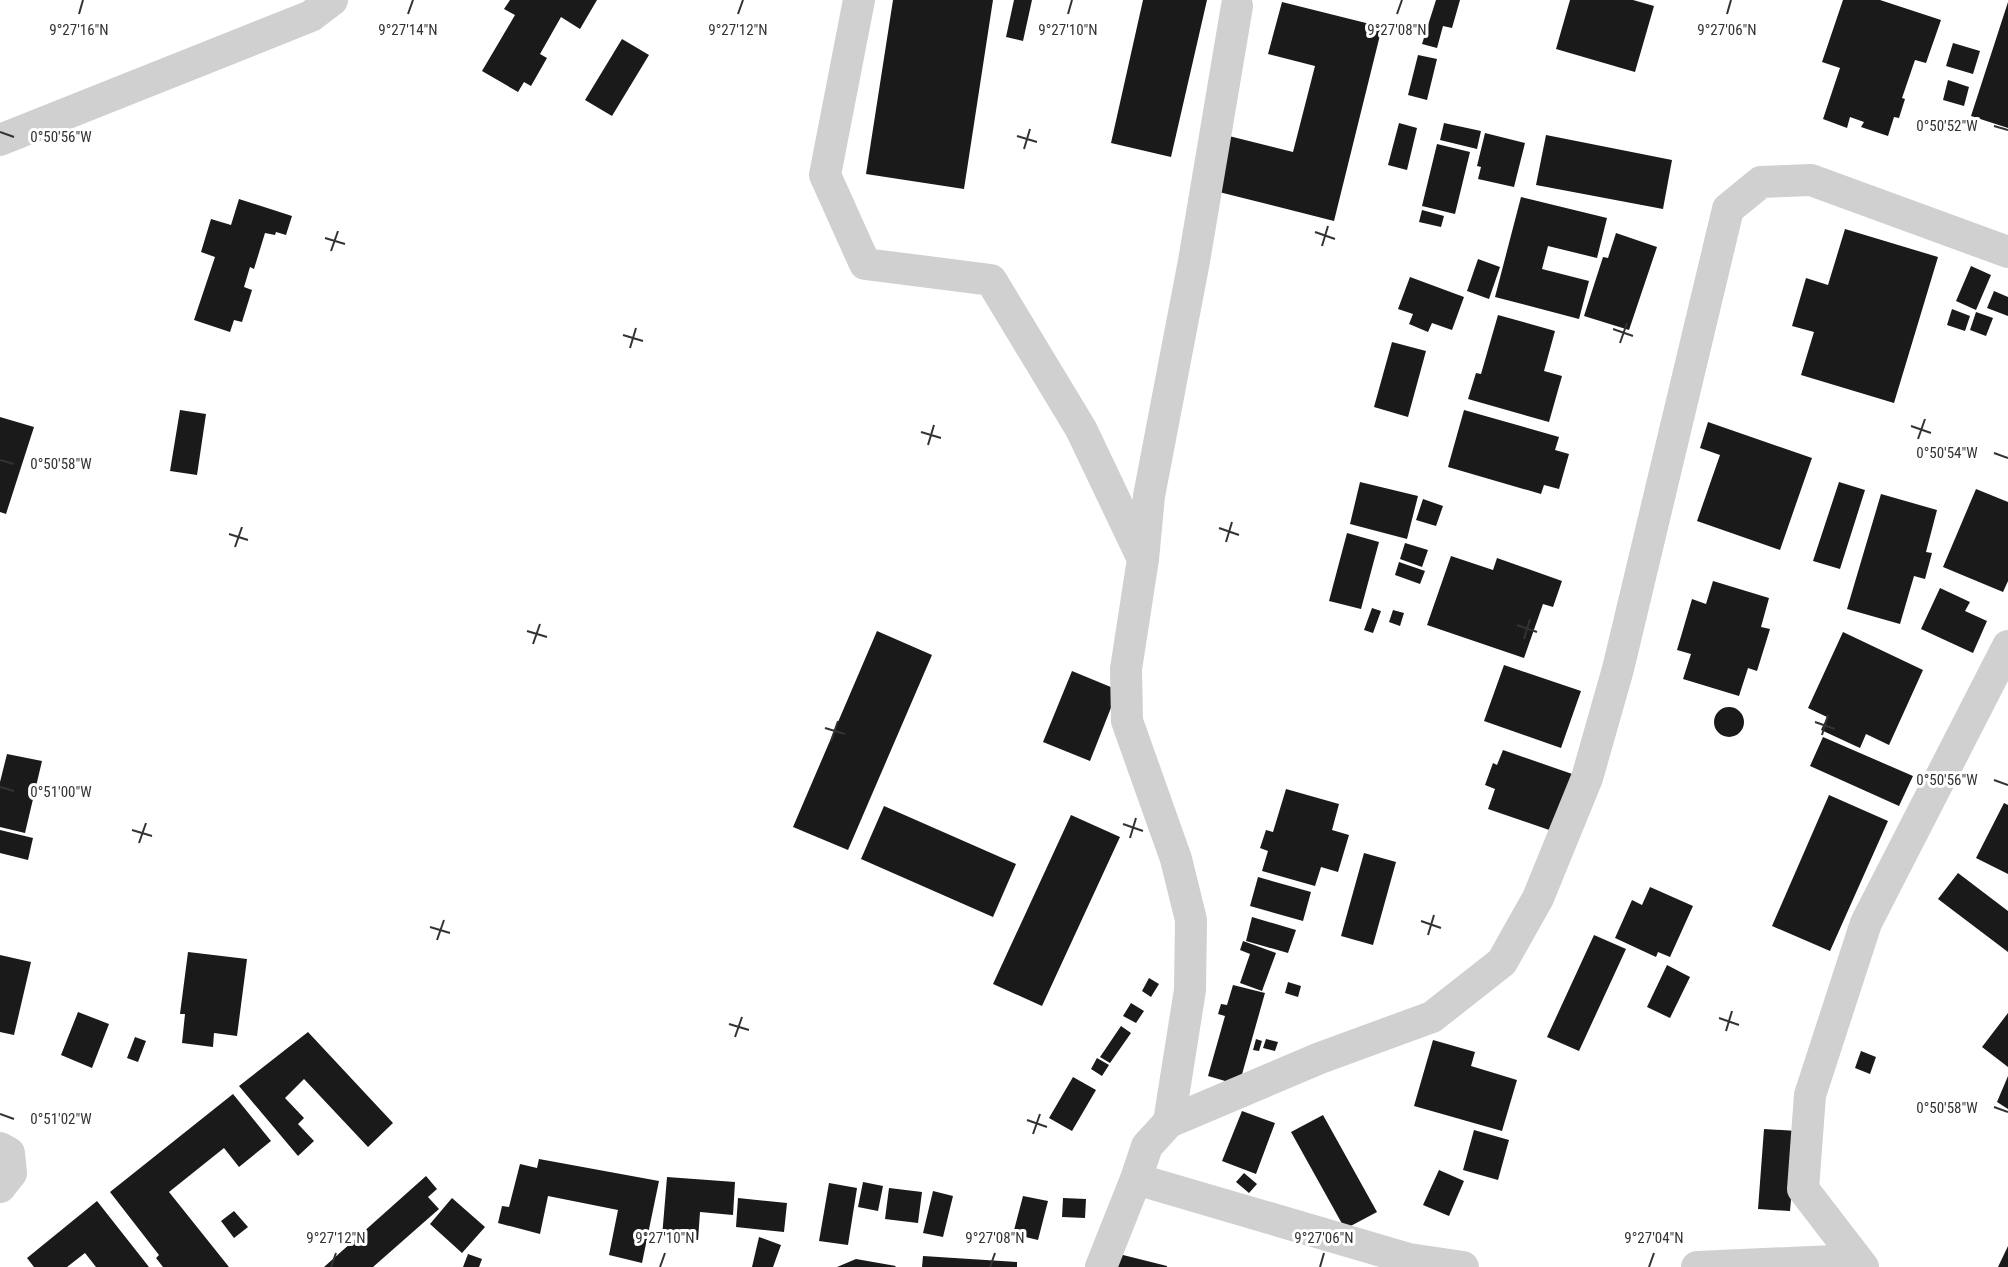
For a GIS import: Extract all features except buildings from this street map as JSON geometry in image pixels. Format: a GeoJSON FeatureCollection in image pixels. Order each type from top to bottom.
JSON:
{"type":"FeatureCollection","features":[{"type":"Feature","properties":{"kind":"street"},"geometry":{"type":"LineString","coordinates":[[0,140],[311,16],[332,0]]}},
{"type":"Feature","properties":{"kind":"street"},"geometry":{"type":"LineString","coordinates":[[859,0],[825,175],[865,264],[991,280],[1081,429],[1143,559]]}},
{"type":"Feature","properties":{"kind":"street"},"geometry":{"type":"LineString","coordinates":[[1168,1122],[1190,990],[1191,920],[1176,859],[1127,721],[1126,669],[1143,559],[1149,496],[1194,261],[1237,6]]}},
{"type":"Feature","properties":{"kind":"street"},"geometry":{"type":"LineString","coordinates":[[1101,1267],[1147,1146],[1168,1122],[1320,1058],[1432,1017],[1502,962],[1538,898],[1587,778],[1620,658],[1728,209],[1761,182],[1811,180],[2008,252]]}},
{"type":"Feature","properties":{"kind":"street"},"geometry":{"type":"LineString","coordinates":[[1860,1263],[1803,1189],[1810,1095],[1866,923],[2008,646]]}},
{"type":"Feature","properties":{"kind":"street"},"geometry":{"type":"LineString","coordinates":[[0,1148],[9,1153],[11,1173],[0,1187]]}},
{"type":"Feature","properties":{"kind":"street"},"geometry":{"type":"LineString","coordinates":[[1136,1179],[1405,1263],[1463,1267]]}},
{"type":"Feature","properties":{"kind":"street"},"geometry":{"type":"LineString","coordinates":[[1697,1267],[1860,1263]]}}]}
